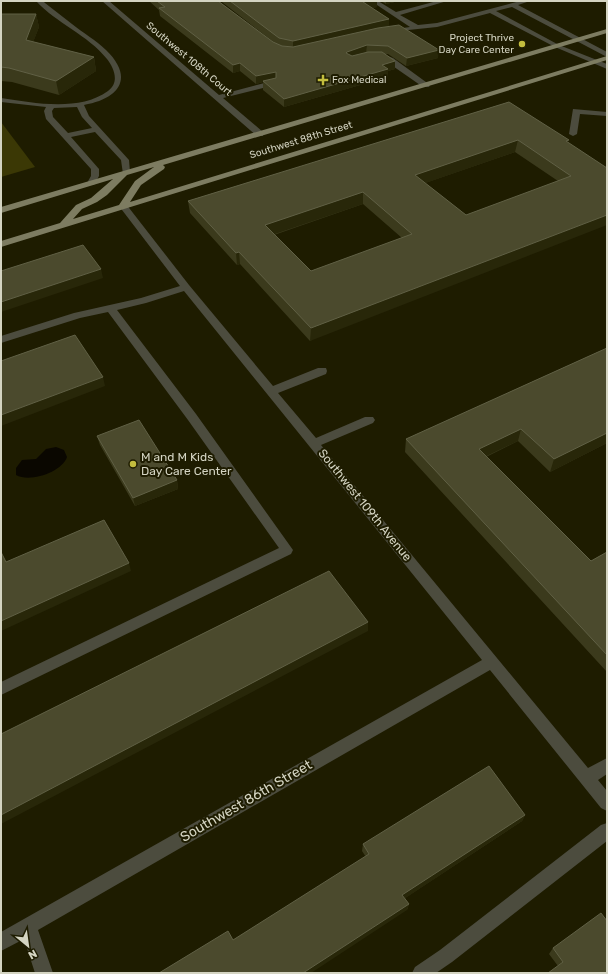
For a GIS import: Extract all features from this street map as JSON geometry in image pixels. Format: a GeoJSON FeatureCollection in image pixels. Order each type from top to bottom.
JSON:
{"type":"FeatureCollection","features":[{"type":"Feature","properties":{"kind":"main road","name":"Southwest 88th Street"},"geometry":{"type":"LineString","coordinates":[[1,210],[607,31]]}},
{"type":"Feature","properties":{"kind":"main road","name":"Southwest 88th Street"},"geometry":{"type":"LineString","coordinates":[[1,244],[607,58]]}},
{"type":"Feature","properties":{"kind":"main road"},"geometry":{"type":"LineString","coordinates":[[123,206],[131,190],[148,174],[176,158]]}},
{"type":"Feature","properties":{"kind":"main road"},"geometry":{"type":"LineString","coordinates":[[64,224],[79,207],[94,200],[104,193],[126,172]]}},
{"type":"Feature","properties":{"kind":"street"},"geometry":{"type":"LineString","coordinates":[[1,100],[51,106],[80,104],[110,94],[117,86],[119,77],[117,70],[98,47],[40,1]]}},
{"type":"Feature","properties":{"kind":"street","name":"Southwest 108th Court"},"geometry":{"type":"LineString","coordinates":[[105,1],[260,134]]}},
{"type":"Feature","properties":{"kind":"street"},"geometry":{"type":"LineString","coordinates":[[374,1],[417,28]]}},
{"type":"Feature","properties":{"kind":"street"},"geometry":{"type":"LineString","coordinates":[[395,14],[444,1]]}},
{"type":"Feature","properties":{"kind":"street"},"geometry":{"type":"LineString","coordinates":[[382,32],[437,25],[527,1]]}},
{"type":"Feature","properties":{"kind":"street"},"geometry":{"type":"LineString","coordinates":[[512,5],[607,55]]}},
{"type":"Feature","properties":{"kind":"street"},"geometry":{"type":"LineString","coordinates":[[491,11],[520,20],[557,46],[597,61],[607,67]]}},
{"type":"Feature","properties":{"kind":"street"},"geometry":{"type":"LineString","coordinates":[[520,20],[538,18]]}},
{"type":"Feature","properties":{"kind":"street"},"geometry":{"type":"LineString","coordinates":[[373,56],[379,56],[390,60],[426,85]]}},
{"type":"Feature","properties":{"kind":"street"},"geometry":{"type":"LineString","coordinates":[[218,97],[272,82]]}},
{"type":"Feature","properties":{"kind":"street"},"geometry":{"type":"LineString","coordinates":[[80,104],[82,111],[125,160],[126,172]]}},
{"type":"Feature","properties":{"kind":"street"},"geometry":{"type":"LineString","coordinates":[[51,106],[48,111],[49,117],[94,169],[96,176],[91,183]]}},
{"type":"Feature","properties":{"kind":"street"},"geometry":{"type":"LineString","coordinates":[[573,134],[576,111],[607,114]]}},
{"type":"Feature","properties":{"kind":"street"},"geometry":{"type":"LineString","coordinates":[[66,136],[97,129]]}},
{"type":"Feature","properties":{"kind":"street","name":"Southwest 109th Avenue"},"geometry":{"type":"LineString","coordinates":[[123,206],[186,287],[315,442],[607,803]]}},
{"type":"Feature","properties":{"kind":"street"},"geometry":{"type":"LineString","coordinates":[[1,340],[78,315],[142,301],[186,287]]}},
{"type":"Feature","properties":{"kind":"street"},"geometry":{"type":"LineString","coordinates":[[1,689],[287,550],[192,417],[111,308]]}},
{"type":"Feature","properties":{"kind":"street"},"geometry":{"type":"LineString","coordinates":[[272,391],[322,370]]}},
{"type":"Feature","properties":{"kind":"street"},"geometry":{"type":"LineString","coordinates":[[315,442],[369,420]]}},
{"type":"Feature","properties":{"kind":"street","name":"Southwest 86th Street"},"geometry":{"type":"LineString","coordinates":[[1,942],[492,661]]}},
{"type":"Feature","properties":{"kind":"street"},"geometry":{"type":"LineString","coordinates":[[587,778],[607,765]]}},
{"type":"Feature","properties":{"kind":"street"},"geometry":{"type":"LineString","coordinates":[[421,973],[446,956],[607,831]]}},
{"type":"Feature","properties":{"kind":"street"},"geometry":{"type":"LineString","coordinates":[[28,926],[44,973]]}},
{"type":"Feature","properties":{"kind":"shaded area"},"geometry":{"type":"Polygon","coordinates":[[[1,122],[35,167],[1,177],[1,122]]]}},
{"type":"Feature","properties":{"kind":"shaded area"},"geometry":{"type":"Polygon","coordinates":[[[56,447],[64,450],[67,457],[59,467],[45,475],[37,477],[29,478],[16,475],[16,468],[22,460],[36,459],[46,449],[56,447]]]}},
{"type":"Feature","properties":{"kind":"building"},"geometry":{"type":"Polygon","coordinates":[[[157,1],[218,1],[273,42],[282,46],[293,47],[378,28],[399,25],[439,50],[407,58],[388,46],[367,45],[346,53],[352,56],[368,52],[382,52],[395,61],[382,65],[388,69],[284,99],[263,81],[276,78],[276,72],[256,76],[240,63],[233,65],[159,8],[165,7],[157,1]]]}},
{"type":"Feature","properties":{"kind":"building"},"geometry":{"type":"Polygon","coordinates":[[[230,1],[369,1],[363,2],[389,19],[293,41],[279,38],[230,1]]]}},
{"type":"Feature","properties":{"kind":"building"},"geometry":{"type":"Polygon","coordinates":[[[1,14],[36,14],[26,40],[94,57],[56,81],[1,67],[1,14]]]}},
{"type":"Feature","properties":{"kind":"building"},"geometry":{"type":"Polygon","coordinates":[[[509,102],[569,140],[566,141],[607,168],[607,215],[311,328],[239,252],[236,253],[188,201],[509,102]],[[518,140],[415,175],[466,215],[571,176],[518,140]],[[363,192],[265,225],[311,271],[412,234],[363,192]]]}},
{"type":"Feature","properties":{"kind":"building"},"geometry":{"type":"Polygon","coordinates":[[[83,245],[101,269],[1,302],[1,271],[83,245]]]}},
{"type":"Feature","properties":{"kind":"building"},"geometry":{"type":"Polygon","coordinates":[[[75,335],[103,377],[1,415],[1,361],[75,335]]]}},
{"type":"Feature","properties":{"kind":"building"},"geometry":{"type":"Polygon","coordinates":[[[607,348],[607,433],[554,459],[521,429],[479,449],[591,561],[607,552],[607,655],[406,439],[607,348]]]}},
{"type":"Feature","properties":{"kind":"building"},"geometry":{"type":"Polygon","coordinates":[[[139,420],[177,480],[133,498],[97,436],[139,420]]]}},
{"type":"Feature","properties":{"kind":"building"},"geometry":{"type":"Polygon","coordinates":[[[104,520],[129,563],[1,621],[1,552],[6,562],[104,520]]]}},
{"type":"Feature","properties":{"kind":"building"},"geometry":{"type":"Polygon","coordinates":[[[329,571],[368,622],[1,815],[1,734],[329,571]]]}},
{"type":"Feature","properties":{"kind":"building"},"geometry":{"type":"Polygon","coordinates":[[[489,766],[525,815],[402,895],[409,904],[303,973],[159,973],[228,931],[233,940],[369,854],[363,844],[489,766]]]}},
{"type":"Feature","properties":{"kind":"building"},"geometry":{"type":"Polygon","coordinates":[[[601,913],[607,921],[607,973],[548,973],[563,962],[553,948],[601,913]]]}},
{"type":"Feature","properties":{"kind":"place","name":"Project Thrive Day Care Center"},"geometry":{"type":"Point","coordinates":[522,44]}},
{"type":"Feature","properties":{"kind":"place","name":"Fox Medical"},"geometry":{"type":"Point","coordinates":[323,80]}},
{"type":"Feature","properties":{"kind":"place","name":"M and M Kids Day Care Center"},"geometry":{"type":"Point","coordinates":[133,464]}}]}
